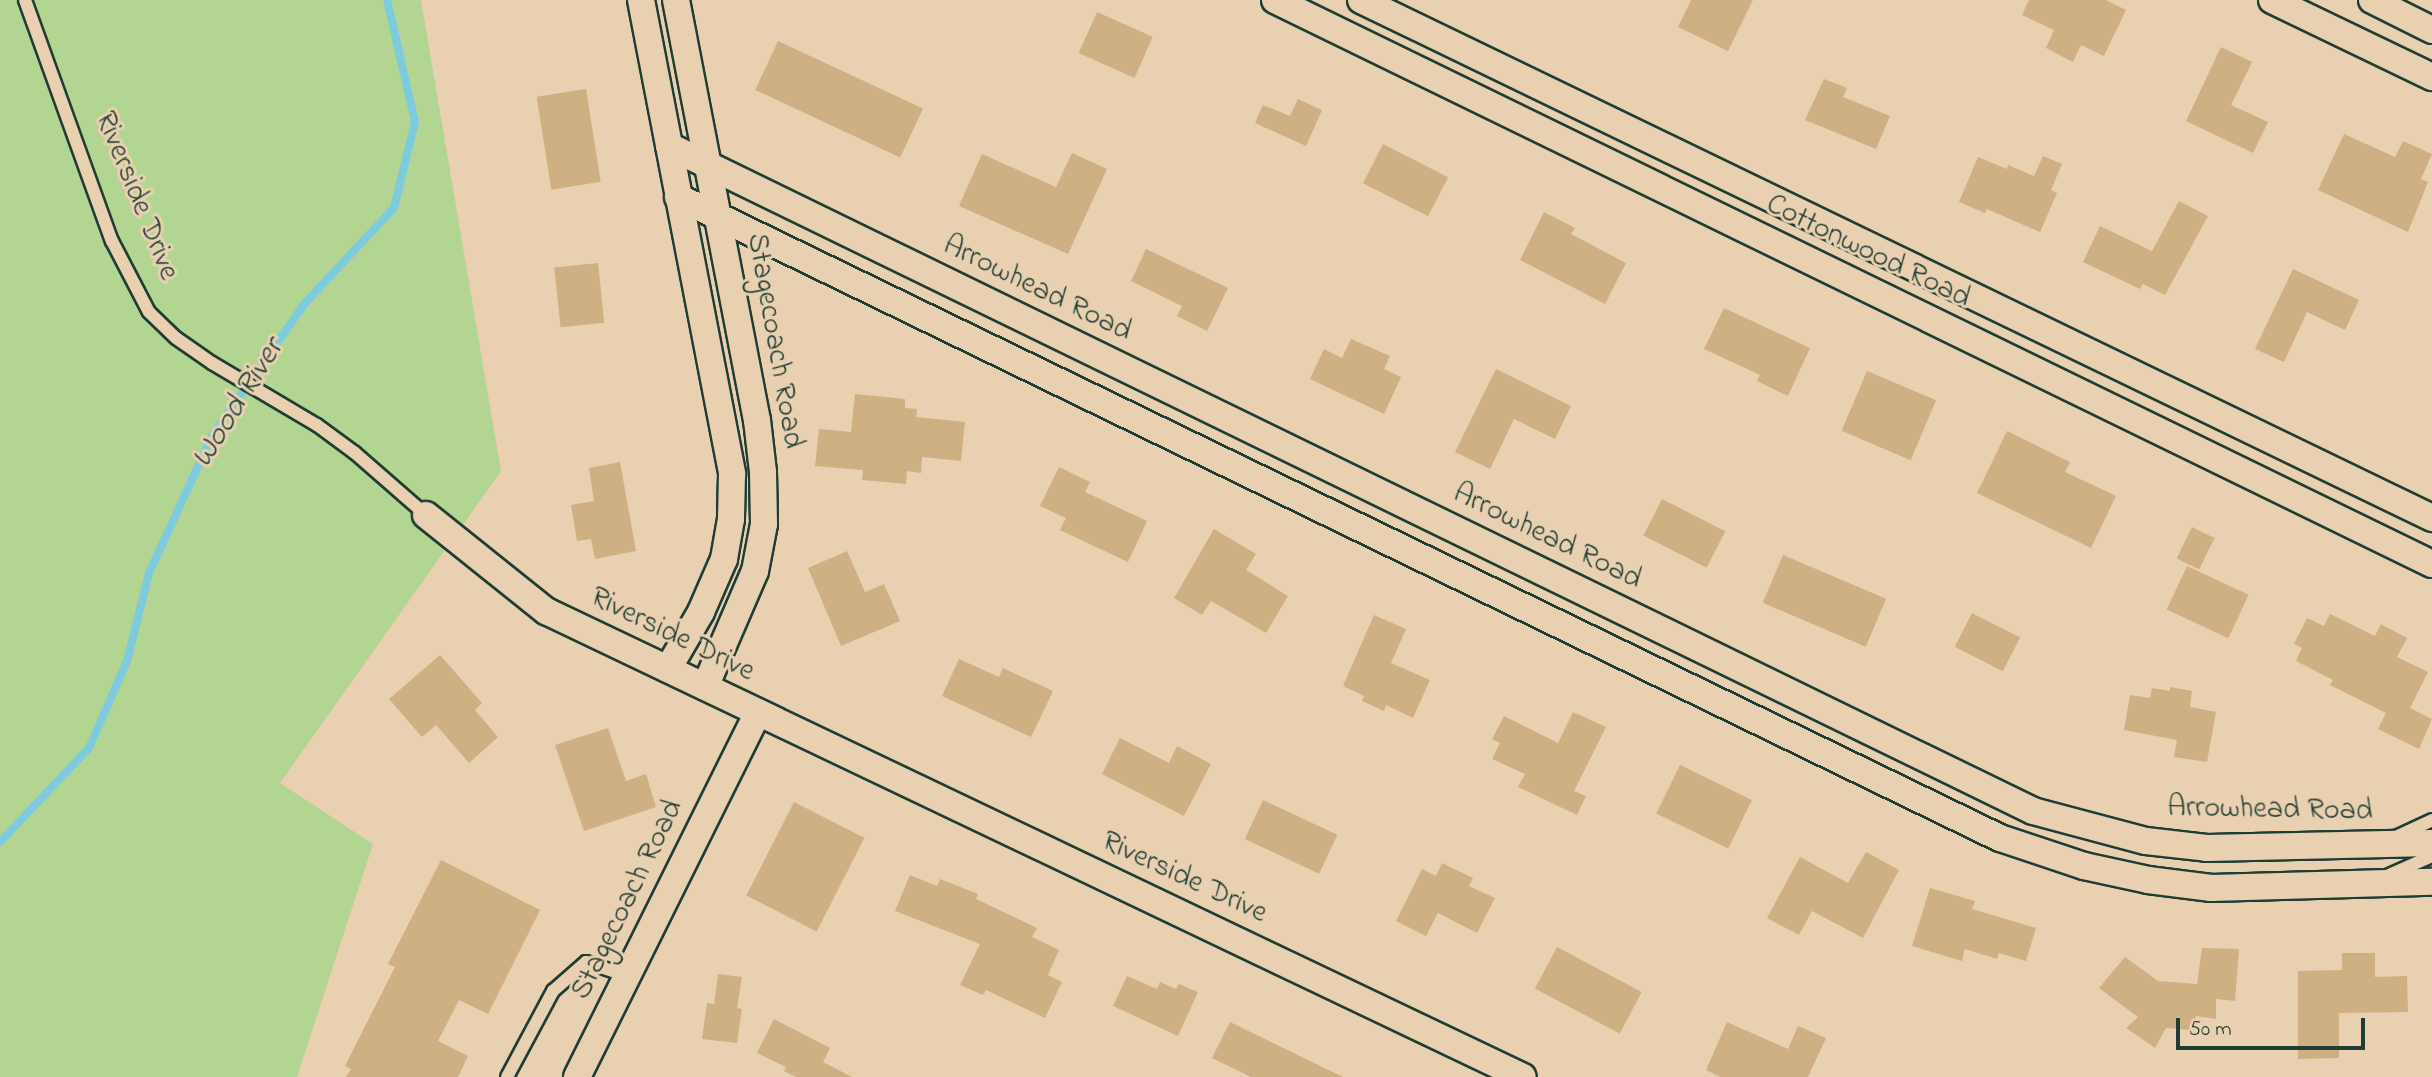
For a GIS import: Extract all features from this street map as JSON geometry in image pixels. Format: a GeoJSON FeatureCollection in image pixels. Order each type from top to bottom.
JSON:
{"type":"FeatureCollection","features":[{"type":"Feature","properties":{"kind":"street"},"geometry":{"type":"LineString","coordinates":[[640,0],[732,485],[731,519],[724,559],[701,612],[668,669]]}},
{"type":"Feature","properties":{"kind":"street","name":"Stagecoach Road"},"geometry":{"type":"LineString","coordinates":[[676,0],[757,421],[763,472],[764,524],[755,571],[705,687]]}},
{"type":"Feature","properties":{"kind":"street","name":"Cottonwood Road"},"geometry":{"type":"LineString","coordinates":[[1275,0],[2428,563]]}},
{"type":"Feature","properties":{"kind":"street","name":"Cottonwood Road"},"geometry":{"type":"LineString","coordinates":[[1361,0],[2432,518]]}},
{"type":"Feature","properties":{"kind":"street"},"geometry":{"type":"LineString","coordinates":[[2272,0],[2432,77]]}},
{"type":"Feature","properties":{"kind":"street"},"geometry":{"type":"LineString","coordinates":[[2372,0],[2432,30]]}},
{"type":"Feature","properties":{"kind":"street","name":"Arrowhead Road"},"geometry":{"type":"LineString","coordinates":[[668,146],[2033,811],[2146,841],[2207,848],[2432,843]]}},
{"type":"Feature","properties":{"kind":"street"},"geometry":{"type":"LineString","coordinates":[[678,197],[2000,838],[2084,866],[2148,880],[2211,888],[2432,883]]}},
{"type":"Feature","properties":{"kind":"street","name":"Riverside Drive"},"geometry":{"type":"LineString","coordinates":[[426,515],[546,611],[757,714],[1523,1077]]}},
{"type":"Feature","properties":{"kind":"street","name":"Stagecoach Road"},"geometry":{"type":"LineString","coordinates":[[579,1076],[757,714]]}},
{"type":"Feature","properties":{"kind":"lane","name":"Riverside Drive"},"geometry":{"type":"LineString","coordinates":[[25,0],[112,241],[135,291],[149,312],[176,338],[212,363],[297,412],[355,453],[426,515]]}},
{"type":"Feature","properties":{"kind":"lane"},"geometry":{"type":"LineString","coordinates":[[2379,844],[2432,820]]}},
{"type":"Feature","properties":{"kind":"lane"},"geometry":{"type":"LineString","coordinates":[[2362,884],[2432,856]]}},
{"type":"Feature","properties":{"kind":"lane"},"geometry":{"type":"LineString","coordinates":[[507,1077],[553,991],[586,962],[627,976]]}},
{"type":"Feature","properties":{"kind":"green space"},"geometry":{"type":"Polygon","coordinates":[[[0,0],[421,0],[501,471],[280,783],[373,844],[297,1077],[0,1077],[0,0]]]}},
{"type":"Feature","properties":{"kind":"building"},"geometry":{"type":"Polygon","coordinates":[[[1691,0],[1753,0],[1728,51],[1678,27],[1691,0]]]}},
{"type":"Feature","properties":{"kind":"building"},"geometry":{"type":"Polygon","coordinates":[[[2029,0],[2106,0],[2126,10],[2104,56],[2081,45],[2073,62],[2046,48],[2054,30],[2022,15],[2029,0]]]}},
{"type":"Feature","properties":{"kind":"building"},"geometry":{"type":"Polygon","coordinates":[[[1097,12],[1153,37],[1134,78],[1079,53],[1097,12]]]}},
{"type":"Feature","properties":{"kind":"building"},"geometry":{"type":"Polygon","coordinates":[[[778,41],[923,109],[900,158],[755,90],[778,41]]]}},
{"type":"Feature","properties":{"kind":"building"},"geometry":{"type":"Polygon","coordinates":[[[2221,47],[2252,62],[2231,105],[2268,122],[2253,153],[2186,121],[2221,47]]]}},
{"type":"Feature","properties":{"kind":"building"},"geometry":{"type":"Polygon","coordinates":[[[1824,79],[1847,88],[1843,97],[1890,116],[1876,149],[1805,120],[1824,79]]]}},
{"type":"Feature","properties":{"kind":"building"},"geometry":{"type":"Polygon","coordinates":[[[586,89],[601,182],[551,190],[537,97],[586,89]]]}},
{"type":"Feature","properties":{"kind":"building"},"geometry":{"type":"Polygon","coordinates":[[[1298,99],[1322,110],[1306,146],[1255,123],[1263,105],[1290,116],[1298,99]]]}},
{"type":"Feature","properties":{"kind":"building"},"geometry":{"type":"Polygon","coordinates":[[[2344,134],[2395,157],[2403,141],[2432,154],[2421,179],[2428,182],[2408,232],[2318,190],[2344,134]]]}},
{"type":"Feature","properties":{"kind":"building"},"geometry":{"type":"Polygon","coordinates":[[[1383,144],[1448,177],[1428,216],[1363,183],[1383,144]]]}},
{"type":"Feature","properties":{"kind":"building"},"geometry":{"type":"Polygon","coordinates":[[[1072,153],[1107,169],[1068,254],[959,206],[982,154],[1056,187],[1072,153]]]}},
{"type":"Feature","properties":{"kind":"building"},"geometry":{"type":"Polygon","coordinates":[[[2043,156],[2062,164],[2051,190],[2057,193],[2040,232],[1987,209],[1985,213],[1959,202],[1978,157],[2034,176],[2043,156]]]}},
{"type":"Feature","properties":{"kind":"building"},"geometry":{"type":"Polygon","coordinates":[[[2179,201],[2208,216],[2165,295],[2143,284],[2140,289],[2083,262],[2100,226],[2152,251],[2179,201]]]}},
{"type":"Feature","properties":{"kind":"building"},"geometry":{"type":"Polygon","coordinates":[[[1544,212],[1575,228],[1571,234],[1626,263],[1605,304],[1520,260],[1544,212]]]}},
{"type":"Feature","properties":{"kind":"building"},"geometry":{"type":"Polygon","coordinates":[[[1146,249],[1228,288],[1207,331],[1177,316],[1182,306],[1131,281],[1146,249]]]}},
{"type":"Feature","properties":{"kind":"building"},"geometry":{"type":"Polygon","coordinates":[[[598,263],[604,323],[561,327],[554,268],[598,263]]]}},
{"type":"Feature","properties":{"kind":"building"},"geometry":{"type":"Polygon","coordinates":[[[2293,269],[2359,300],[2345,330],[2307,312],[2284,362],[2255,349],[2293,269]]]}},
{"type":"Feature","properties":{"kind":"building"},"geometry":{"type":"Polygon","coordinates":[[[1724,308],[1810,348],[1788,396],[1757,381],[1760,375],[1704,349],[1724,308]]]}},
{"type":"Feature","properties":{"kind":"building"},"geometry":{"type":"Polygon","coordinates":[[[1351,339],[1390,356],[1384,369],[1401,377],[1384,414],[1310,379],[1324,349],[1342,358],[1351,339]]]}},
{"type":"Feature","properties":{"kind":"building"},"geometry":{"type":"Polygon","coordinates":[[[1496,369],[1571,406],[1555,439],[1514,419],[1490,469],[1455,452],[1496,369]]]}},
{"type":"Feature","properties":{"kind":"building"},"geometry":{"type":"Polygon","coordinates":[[[1867,371],[1936,400],[1911,460],[1842,431],[1867,371]]]}},
{"type":"Feature","properties":{"kind":"building"},"geometry":{"type":"Polygon","coordinates":[[[855,394],[905,399],[905,408],[917,409],[916,417],[965,422],[961,461],[922,457],[921,473],[907,471],[906,484],[862,480],[863,470],[815,466],[819,429],[851,432],[855,394]]]}},
{"type":"Feature","properties":{"kind":"building"},"geometry":{"type":"Polygon","coordinates":[[[2007,431],[2070,462],[2065,472],[2116,496],[2091,548],[1977,493],[2007,431]]]}},
{"type":"Feature","properties":{"kind":"building"},"geometry":{"type":"Polygon","coordinates":[[[620,462],[636,551],[595,559],[591,539],[577,541],[571,505],[594,501],[589,468],[620,462]]]}},
{"type":"Feature","properties":{"kind":"building"},"geometry":{"type":"Polygon","coordinates":[[[1059,467],[1090,482],[1085,492],[1147,521],[1128,562],[1060,530],[1066,518],[1040,506],[1059,467]]]}},
{"type":"Feature","properties":{"kind":"building"},"geometry":{"type":"Polygon","coordinates":[[[1662,499],[1725,531],[1707,568],[1643,536],[1662,499]]]}},
{"type":"Feature","properties":{"kind":"building"},"geometry":{"type":"Polygon","coordinates":[[[2192,527],[2214,538],[2199,569],[2177,558],[2192,527]]]}},
{"type":"Feature","properties":{"kind":"building"},"geometry":{"type":"Polygon","coordinates":[[[1214,529],[1256,554],[1246,570],[1288,596],[1266,633],[1211,601],[1202,615],[1174,598],[1214,529]]]}},
{"type":"Feature","properties":{"kind":"building"},"geometry":{"type":"Polygon","coordinates":[[[847,551],[865,592],[884,584],[900,621],[841,646],[808,568],[847,551]]]}},
{"type":"Feature","properties":{"kind":"building"},"geometry":{"type":"Polygon","coordinates":[[[1783,555],[1886,599],[1866,647],[1763,603],[1783,555]]]}},
{"type":"Feature","properties":{"kind":"building"},"geometry":{"type":"Polygon","coordinates":[[[2187,566],[2249,595],[2228,638],[2167,610],[2187,566]]]}},
{"type":"Feature","properties":{"kind":"building"},"geometry":{"type":"Polygon","coordinates":[[[1972,613],[2020,638],[2003,671],[1955,647],[1972,613]]]}},
{"type":"Feature","properties":{"kind":"building"},"geometry":{"type":"Polygon","coordinates":[[[2330,614],[2375,636],[2381,624],[2407,638],[2397,657],[2428,672],[2410,708],[2432,719],[2419,749],[2378,729],[2386,713],[2330,685],[2333,680],[2296,661],[2302,648],[2294,644],[2307,618],[2324,626],[2330,614]]]}},
{"type":"Feature","properties":{"kind":"building"},"geometry":{"type":"Polygon","coordinates":[[[1374,615],[1406,629],[1391,663],[1430,680],[1413,718],[1386,705],[1384,711],[1362,701],[1364,696],[1343,686],[1374,615]]]}},
{"type":"Feature","properties":{"kind":"building"},"geometry":{"type":"Polygon","coordinates":[[[440,655],[482,703],[475,710],[498,737],[469,763],[436,725],[422,737],[389,699],[440,655]]]}},
{"type":"Feature","properties":{"kind":"building"},"geometry":{"type":"Polygon","coordinates":[[[959,659],[999,677],[1003,668],[1053,691],[1031,737],[942,696],[959,659]]]}},
{"type":"Feature","properties":{"kind":"building"},"geometry":{"type":"Polygon","coordinates":[[[2170,687],[2192,691],[2190,707],[2216,712],[2207,762],[2174,757],[2177,740],[2124,730],[2130,695],[2150,698],[2152,688],[2170,691],[2170,687]]]}},
{"type":"Feature","properties":{"kind":"building"},"geometry":{"type":"Polygon","coordinates":[[[1573,712],[1606,727],[1574,791],[1586,796],[1577,815],[1518,787],[1525,774],[1492,759],[1500,743],[1492,739],[1504,716],[1558,743],[1573,712]]]}},
{"type":"Feature","properties":{"kind":"building"},"geometry":{"type":"Polygon","coordinates":[[[608,728],[626,781],[646,774],[656,807],[584,831],[555,745],[608,728]]]}},
{"type":"Feature","properties":{"kind":"building"},"geometry":{"type":"Polygon","coordinates":[[[1120,738],[1169,763],[1177,746],[1211,764],[1184,816],[1102,774],[1120,738]]]}},
{"type":"Feature","properties":{"kind":"building"},"geometry":{"type":"Polygon","coordinates":[[[1680,765],[1752,800],[1728,849],[1656,814],[1680,765]]]}},
{"type":"Feature","properties":{"kind":"building"},"geometry":{"type":"Polygon","coordinates":[[[1263,800],[1337,835],[1319,874],[1245,839],[1263,800]]]}},
{"type":"Feature","properties":{"kind":"building"},"geometry":{"type":"Polygon","coordinates":[[[794,802],[864,838],[817,931],[746,896],[794,802]]]}},
{"type":"Feature","properties":{"kind":"building"},"geometry":{"type":"Polygon","coordinates":[[[1866,852],[1899,870],[1863,938],[1812,911],[1799,935],[1767,918],[1800,857],[1848,883],[1866,852]]]}},
{"type":"Feature","properties":{"kind":"building"},"geometry":{"type":"Polygon","coordinates":[[[441,860],[540,910],[488,1014],[459,1000],[438,1041],[468,1056],[458,1077],[346,1077],[351,1069],[345,1066],[395,967],[388,964],[441,860]]]}},
{"type":"Feature","properties":{"kind":"building"},"geometry":{"type":"Polygon","coordinates":[[[1442,863],[1473,878],[1469,886],[1495,898],[1477,933],[1438,913],[1426,936],[1396,921],[1422,869],[1436,876],[1442,863]]]}},
{"type":"Feature","properties":{"kind":"building"},"geometry":{"type":"Polygon","coordinates":[[[910,875],[937,886],[940,879],[978,894],[976,899],[1037,928],[1032,937],[1059,950],[1048,975],[1062,982],[1045,1018],[986,990],[983,995],[960,985],[980,944],[895,911],[910,875]]]}},
{"type":"Feature","properties":{"kind":"building"},"geometry":{"type":"Polygon","coordinates":[[[1930,888],[1975,901],[1972,909],[2036,928],[2026,961],[1999,953],[1997,959],[1965,949],[1962,961],[1912,946],[1930,888]]]}},
{"type":"Feature","properties":{"kind":"building"},"geometry":{"type":"Polygon","coordinates":[[[1557,947],[1642,992],[1620,1034],[1535,988],[1557,947]]]}},
{"type":"Feature","properties":{"kind":"building"},"geometry":{"type":"Polygon","coordinates":[[[2202,948],[2239,949],[2235,1001],[2216,999],[2216,1019],[2196,1016],[2191,1030],[2166,1028],[2155,1048],[2126,1028],[2138,1017],[2099,988],[2125,957],[2158,981],[2197,984],[2202,948]]]}},
{"type":"Feature","properties":{"kind":"building"},"geometry":{"type":"Polygon","coordinates":[[[2342,953],[2375,953],[2375,977],[2407,976],[2408,1012],[2339,1013],[2339,1058],[2298,1059],[2298,971],[2342,970],[2342,953]]]}},
{"type":"Feature","properties":{"kind":"building"},"geometry":{"type":"Polygon","coordinates":[[[718,974],[742,977],[737,1008],[742,1009],[737,1043],[702,1039],[707,1003],[714,1004],[718,974]]]}},
{"type":"Feature","properties":{"kind":"building"},"geometry":{"type":"Polygon","coordinates":[[[1127,976],[1157,989],[1160,982],[1176,989],[1179,984],[1198,992],[1178,1036],[1113,1006],[1127,976]]]}},
{"type":"Feature","properties":{"kind":"building"},"geometry":{"type":"Polygon","coordinates":[[[774,1019],[830,1048],[823,1062],[852,1077],[796,1077],[784,1071],[786,1067],[757,1053],[774,1019]]]}},
{"type":"Feature","properties":{"kind":"building"},"geometry":{"type":"Polygon","coordinates":[[[1230,1022],[1343,1077],[1251,1077],[1212,1058],[1230,1022]]]}},
{"type":"Feature","properties":{"kind":"building"},"geometry":{"type":"Polygon","coordinates":[[[1727,1022],[1788,1049],[1798,1026],[1826,1038],[1808,1077],[1720,1077],[1706,1070],[1727,1022]]]}},
{"type":"Feature","properties":{"kind":"waterway","name":"Wood River"},"geometry":{"type":"LineString","coordinates":[[0,842],[89,748],[127,661],[149,573],[213,434],[305,303],[394,208],[415,122],[387,0]]}}]}
